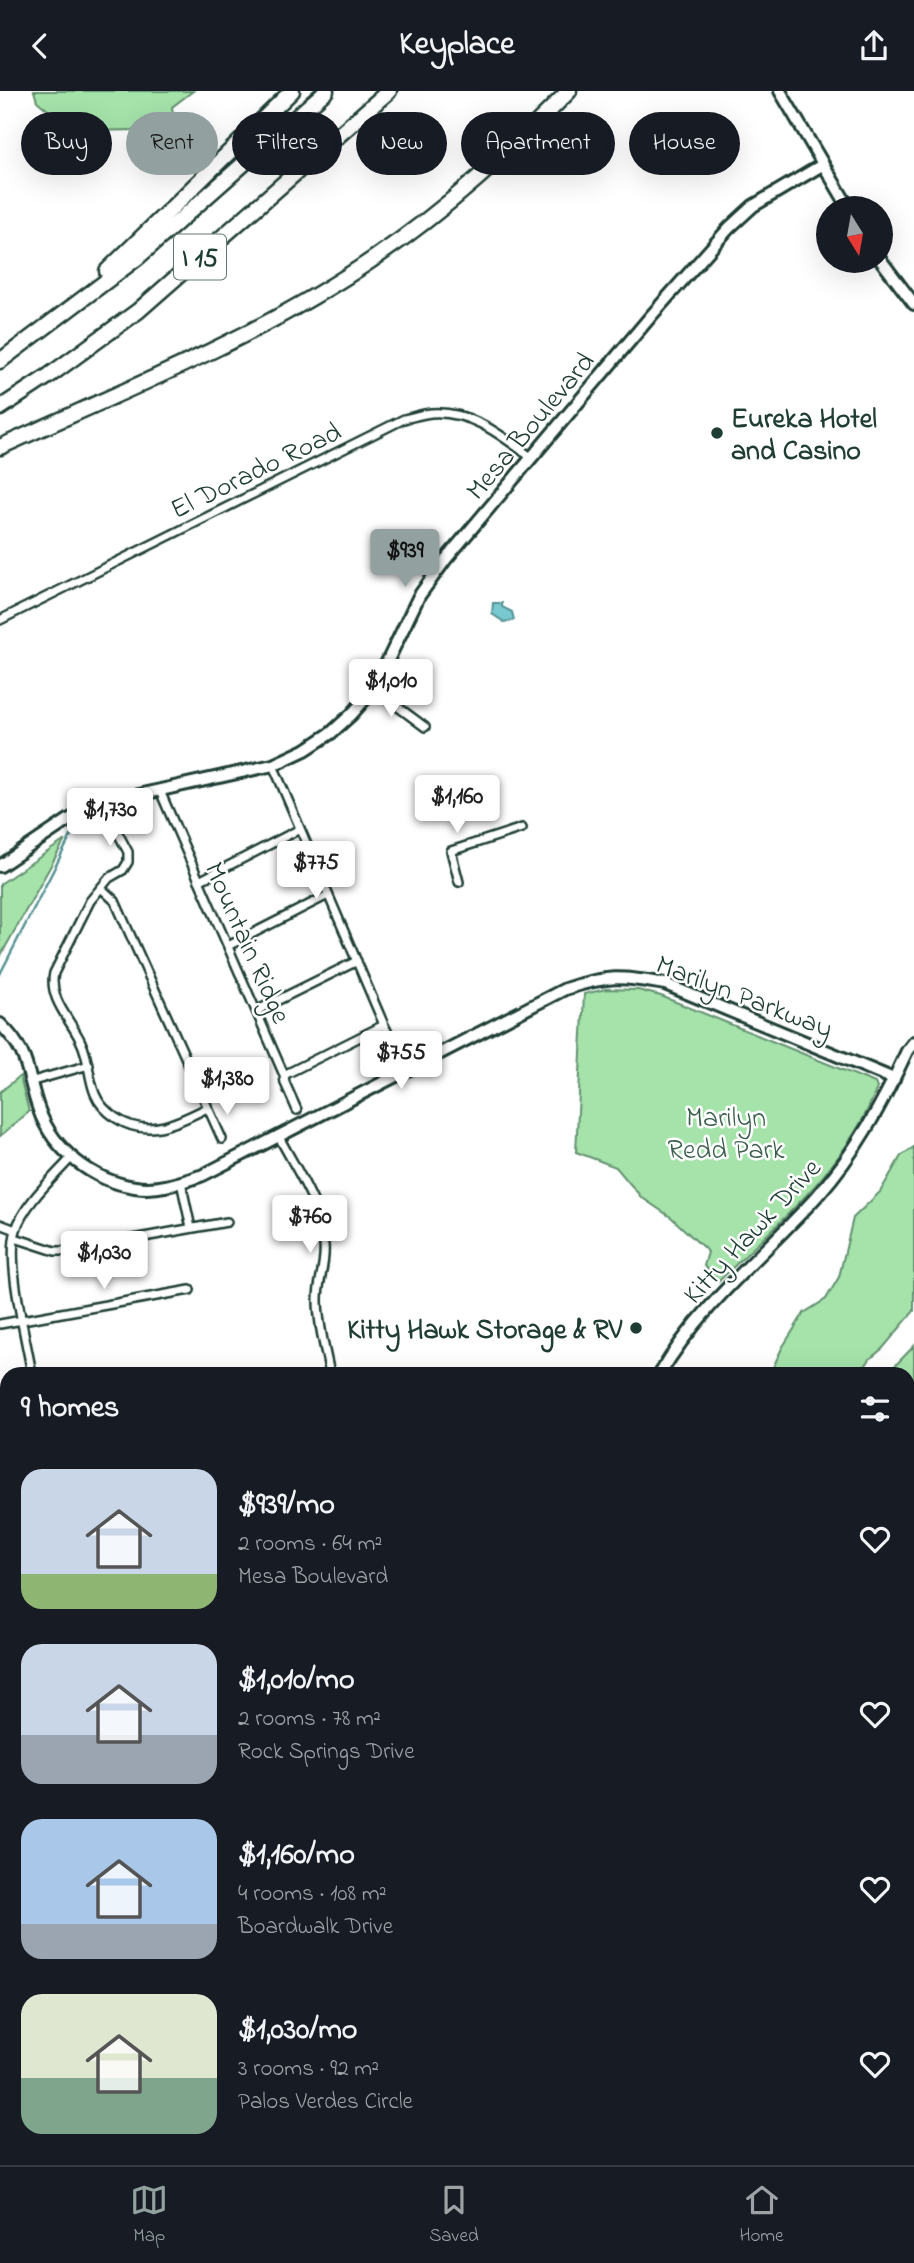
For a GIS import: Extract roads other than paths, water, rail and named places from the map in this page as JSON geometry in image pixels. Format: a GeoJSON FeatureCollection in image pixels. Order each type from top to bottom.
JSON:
{"type":"FeatureCollection","features":[{"type":"Feature","properties":{"kind":"highway"},"geometry":{"type":"LineString","coordinates":[[48,327],[189,194],[292,91]]}},
{"type":"Feature","properties":{"kind":"highway","name":"I 15"},"geometry":{"type":"LineString","coordinates":[[0,361],[137,258],[326,91]]}},
{"type":"Feature","properties":{"kind":"highway","name":"I 15"},"geometry":{"type":"LineString","coordinates":[[0,408],[138,311],[389,91]]}},
{"type":"Feature","properties":{"kind":"highway"},"geometry":{"type":"LineString","coordinates":[[0,447],[214,348],[279,316],[341,280],[409,234],[471,185],[569,91]]}},
{"type":"Feature","properties":{"kind":"street"},"geometry":{"type":"LineString","coordinates":[[780,91],[841,196]]}},
{"type":"Feature","properties":{"kind":"street","name":"Mesa Boulevard"},"geometry":{"type":"LineString","coordinates":[[0,866],[70,819],[102,803],[273,765],[305,750],[331,733],[374,689],[419,596],[446,559],[651,316],[729,227],[753,206],[822,165]]}},
{"type":"Feature","properties":{"kind":"street"},"geometry":{"type":"LineString","coordinates":[[890,273],[914,305]]}},
{"type":"Feature","properties":{"kind":"street","name":"El Dorado Road"},"geometry":{"type":"LineString","coordinates":[[0,620],[404,419],[432,413],[463,417],[493,429],[532,458]]}},
{"type":"Feature","properties":{"kind":"street"},"geometry":{"type":"LineString","coordinates":[[374,689],[425,727]]}},
{"type":"Feature","properties":{"kind":"street"},"geometry":{"type":"LineString","coordinates":[[273,765],[400,1057]]}},
{"type":"Feature","properties":{"kind":"street","name":"Mountain Ridge"},"geometry":{"type":"LineString","coordinates":[[160,791],[297,1110]]}},
{"type":"Feature","properties":{"kind":"street"},"geometry":{"type":"LineString","coordinates":[[102,803],[128,852],[128,862],[123,870],[108,878],[90,901],[54,973],[52,983],[58,1002],[82,1042],[95,1094],[103,1107],[131,1127],[154,1129],[177,1123],[207,1108]]}},
{"type":"Feature","properties":{"kind":"street"},"geometry":{"type":"LineString","coordinates":[[459,882],[451,851],[522,828]]}},
{"type":"Feature","properties":{"kind":"street"},"geometry":{"type":"LineString","coordinates":[[199,881],[300,829]]}},
{"type":"Feature","properties":{"kind":"street"},"geometry":{"type":"LineString","coordinates":[[101,888],[115,901],[222,1139]]}},
{"type":"Feature","properties":{"kind":"street"},"geometry":{"type":"LineString","coordinates":[[228,946],[328,894]]}},
{"type":"Feature","properties":{"kind":"street"},"geometry":{"type":"LineString","coordinates":[[256,1011],[357,961]]}},
{"type":"Feature","properties":{"kind":"street","name":"Marilyn Parkway"},"geometry":{"type":"LineString","coordinates":[[0,1024],[9,1032],[24,1055],[39,1110],[54,1140],[71,1158],[102,1178],[135,1188],[160,1187],[203,1175],[565,989],[598,978],[632,978],[665,984],[894,1079]]}},
{"type":"Feature","properties":{"kind":"street"},"geometry":{"type":"LineString","coordinates":[[284,1075],[384,1025]]}},
{"type":"Feature","properties":{"kind":"street","name":"Kitty Hawk Drive"},"geometry":{"type":"LineString","coordinates":[[665,1367],[702,1314],[816,1196],[846,1161],[914,1042]]}},
{"type":"Feature","properties":{"kind":"street"},"geometry":{"type":"LineString","coordinates":[[33,1081],[89,1065]]}},
{"type":"Feature","properties":{"kind":"street"},"geometry":{"type":"LineString","coordinates":[[278,1135],[316,1208],[324,1244],[324,1267],[318,1295],[319,1318],[329,1367]]}},
{"type":"Feature","properties":{"kind":"street"},"geometry":{"type":"LineString","coordinates":[[31,1367],[12,1257],[15,1234],[26,1210],[71,1158]]}},
{"type":"Feature","properties":{"kind":"street"},"geometry":{"type":"LineString","coordinates":[[181,1182],[191,1229]]}},
{"type":"Feature","properties":{"kind":"street"},"geometry":{"type":"LineString","coordinates":[[0,1224],[15,1234],[55,1251],[66,1251],[227,1222]]}},
{"type":"Feature","properties":{"kind":"street"},"geometry":{"type":"LineString","coordinates":[[0,1324],[190,1290]]}},
{"type":"Feature","properties":{"kind":"water"},"geometry":{"type":"Polygon","coordinates":[[[493,603],[502,603],[502,607],[512,612],[514,620],[504,622],[492,614],[493,603]]]}},
{"type":"Feature","properties":{"kind":"waterway"},"geometry":{"type":"LineString","coordinates":[[0,974],[73,832]]}},
{"type":"Feature","properties":{"kind":"place","name":"Eureka Hotel and Casino"},"geometry":{"type":"Point","coordinates":[717,433]}},
{"type":"Feature","properties":{"kind":"place","name":"Kitty Hawk Storage & RV"},"geometry":{"type":"Point","coordinates":[636,1328]}},
{"type":"Feature","properties":{"kind":"park label","name":"Marilyn Redd Park"},"geometry":{"type":"Point","coordinates":[726,1132]}}]}
